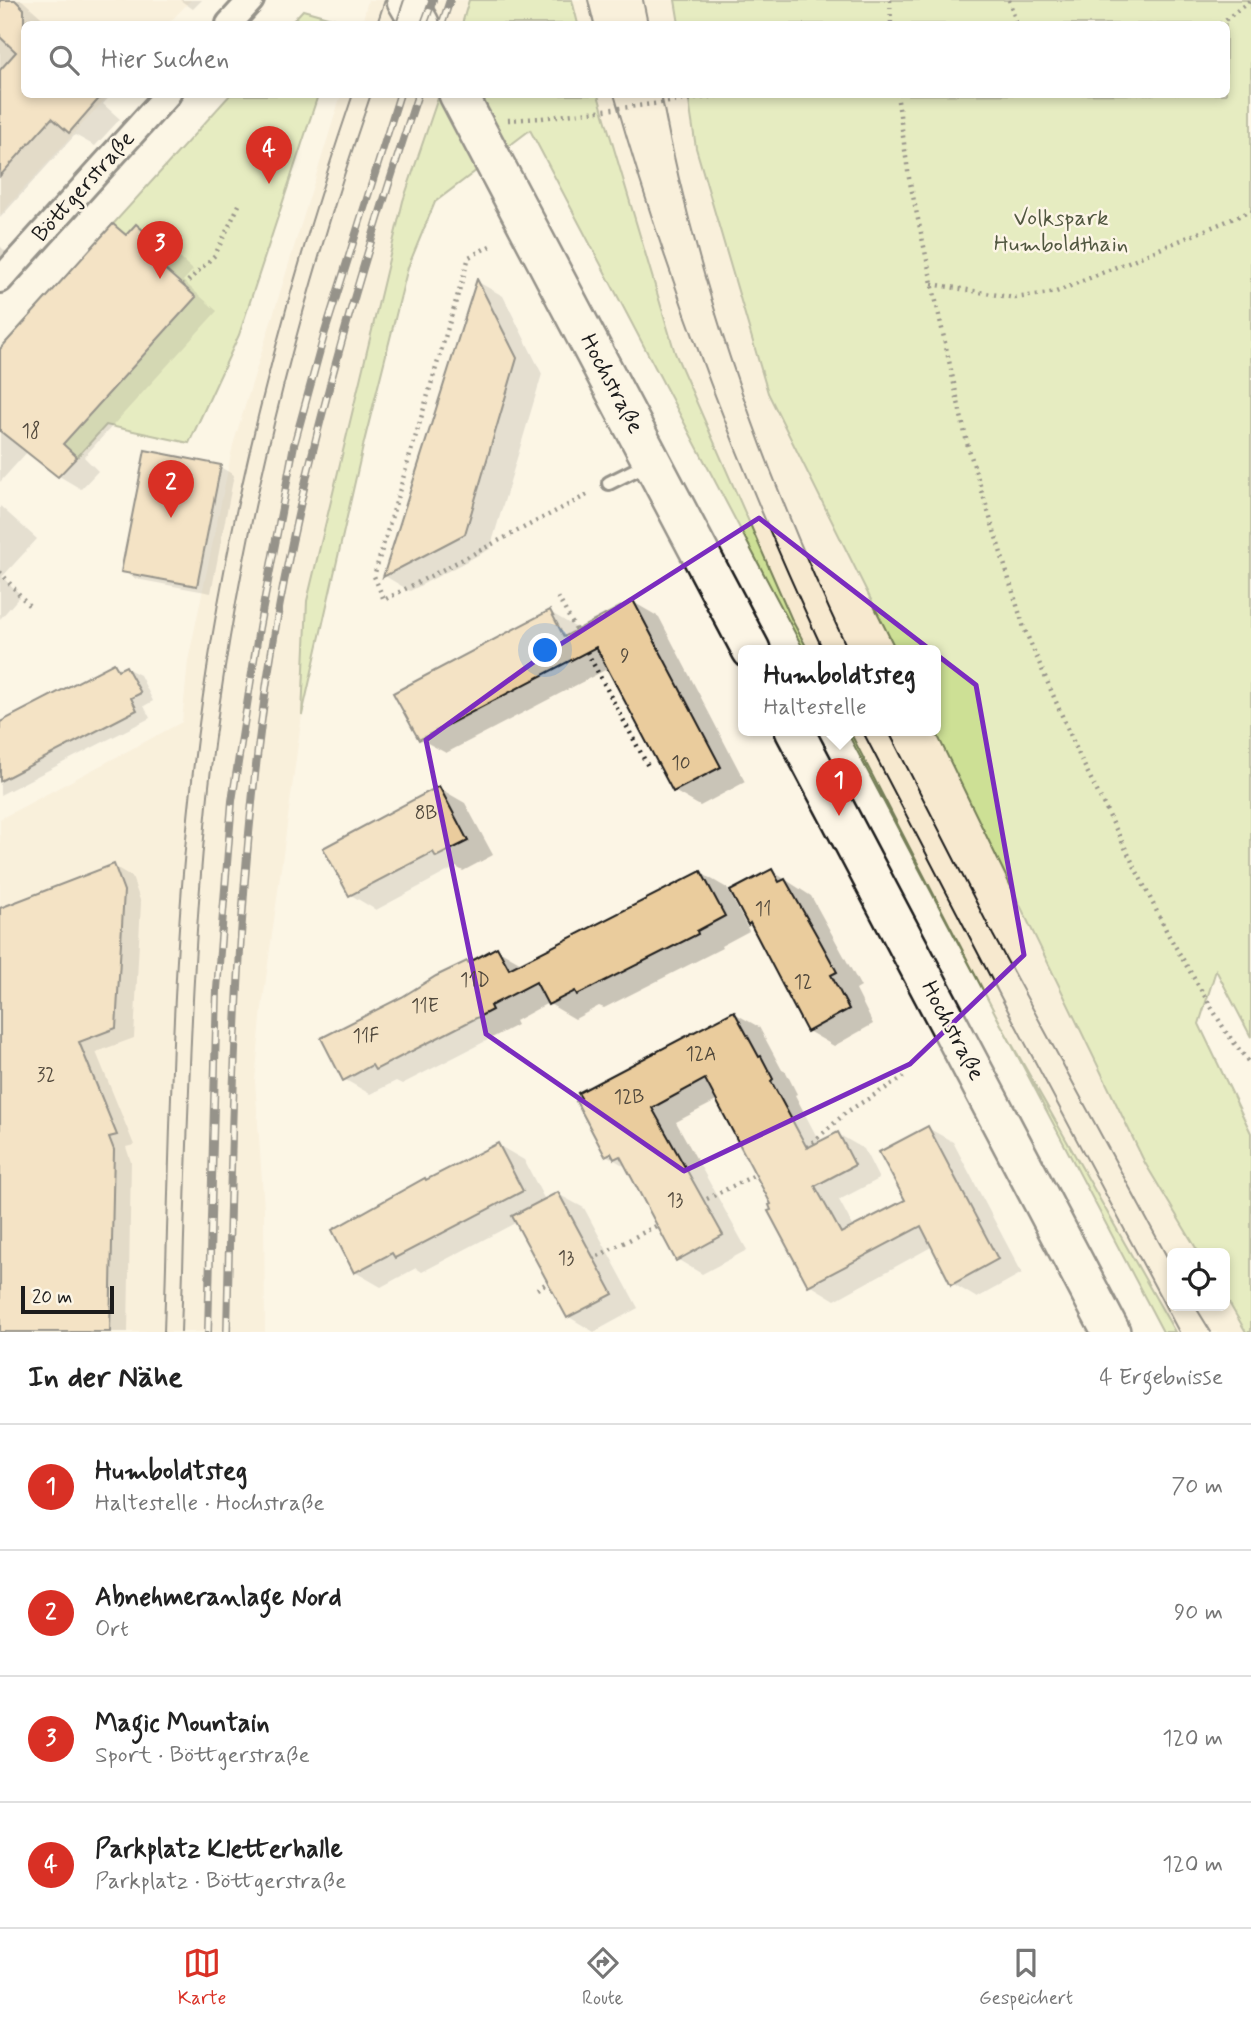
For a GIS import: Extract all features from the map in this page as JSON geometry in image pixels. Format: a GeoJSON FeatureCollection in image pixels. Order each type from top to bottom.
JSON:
{"type":"FeatureCollection","features":[{"type":"Feature","properties":{"kind":"street"},"geometry":{"type":"LineString","coordinates":[[232,21],[251,0]]}},
{"type":"Feature","properties":{"kind":"street"},"geometry":{"type":"LineString","coordinates":[[406,0],[418,21]]}},
{"type":"Feature","properties":{"kind":"street","name":"Böttgerstraße"},"geometry":{"type":"LineString","coordinates":[[0,280],[164,98]]}},
{"type":"Feature","properties":{"kind":"street","name":"Hochstraße"},"geometry":{"type":"LineString","coordinates":[[464,107],[748,645]]}},
{"type":"Feature","properties":{"kind":"street","name":"Hochstraße"},"geometry":{"type":"LineString","coordinates":[[797,736],[1111,1332]]}},
{"type":"Feature","properties":{"kind":"lane"},"geometry":{"type":"LineString","coordinates":[[609,483],[652,461]]}},
{"type":"Feature","properties":{"kind":"path"},"geometry":{"type":"LineString","coordinates":[[890,0],[891,21]]}},
{"type":"Feature","properties":{"kind":"path"},"geometry":{"type":"LineString","coordinates":[[1009,0],[1016,21]]}},
{"type":"Feature","properties":{"kind":"path"},"geometry":{"type":"LineString","coordinates":[[1224,21],[1251,0]]}},
{"type":"Feature","properties":{"kind":"path"},"geometry":{"type":"LineString","coordinates":[[507,120],[701,98]]}},
{"type":"Feature","properties":{"kind":"path"},"geometry":{"type":"LineString","coordinates":[[898,98],[909,178],[967,443],[1024,628],[1080,757],[1170,936],[1226,1032],[1251,1065]]}},
{"type":"Feature","properties":{"kind":"path"},"geometry":{"type":"LineString","coordinates":[[183,286],[215,255],[241,201]]}},
{"type":"Feature","properties":{"kind":"path"},"geometry":{"type":"LineString","coordinates":[[932,284],[1015,299],[1056,292],[1250,210]]}},
{"type":"Feature","properties":{"kind":"path"},"geometry":{"type":"LineString","coordinates":[[490,246],[469,257],[374,576],[384,600],[609,483]]}},
{"type":"Feature","properties":{"kind":"path"},"geometry":{"type":"LineString","coordinates":[[0,572],[31,608]]}},
{"type":"Feature","properties":{"kind":"path"},"geometry":{"type":"LineString","coordinates":[[558,597],[576,630]]}},
{"type":"Feature","properties":{"kind":"path"},"geometry":{"type":"LineString","coordinates":[[587,652],[649,768]]}},
{"type":"Feature","properties":{"kind":"path"},"geometry":{"type":"LineString","coordinates":[[807,1147],[848,1111],[904,1077]]}},
{"type":"Feature","properties":{"kind":"path"},"geometry":{"type":"LineString","coordinates":[[707,1199],[755,1175]]}},
{"type":"Feature","properties":{"kind":"path"},"geometry":{"type":"LineString","coordinates":[[598,1256],[656,1226]]}},
{"type":"Feature","properties":{"kind":"path"},"geometry":{"type":"LineString","coordinates":[[537,1289],[547,1283]]}},
{"type":"Feature","properties":{"kind":"highlighted area"},"geometry":{"type":"Polygon","coordinates":[[[759,518],[976,685],[1024,955],[910,1064],[684,1171],[486,1034],[426,740],[542,656],[759,518]]]}},
{"type":"Feature","properties":{"kind":"shaded area"},"geometry":{"type":"Polygon","coordinates":[[[0,0],[191,0],[171,21],[21,21],[21,98],[106,98],[0,215],[0,0]]]}},
{"type":"Feature","properties":{"kind":"shaded area"},"geometry":{"type":"Polygon","coordinates":[[[368,0],[469,0],[463,21],[363,21],[368,0]]]}},
{"type":"Feature","properties":{"kind":"shaded area"},"geometry":{"type":"Polygon","coordinates":[[[572,0],[675,0],[678,21],[577,21],[572,0]]]}},
{"type":"Feature","properties":{"kind":"shaded area"},"geometry":{"type":"Polygon","coordinates":[[[340,98],[438,98],[403,201],[307,601],[302,715],[262,1008],[255,1081],[264,1209],[265,1332],[0,1332],[0,819],[182,722],[188,661],[233,445],[340,98]]]}},
{"type":"Feature","properties":{"kind":"shaded area"},"geometry":{"type":"Polygon","coordinates":[[[599,98],[688,98],[696,148],[768,393],[894,645],[805,645],[675,353],[599,98]]]}},
{"type":"Feature","properties":{"kind":"shaded area"},"geometry":{"type":"Polygon","coordinates":[[[852,736],[938,736],[1145,1163],[1196,1248],[1167,1248],[1167,1311],[1230,1311],[1230,1305],[1246,1332],[1175,1332],[1000,1023],[852,736]]]}},
{"type":"Feature","properties":{"kind":"green space"},"geometry":{"type":"Polygon","coordinates":[[[469,0],[572,0],[577,21],[463,21],[469,0]]]}},
{"type":"Feature","properties":{"kind":"green space","name":"Volkspark Humboldthain"},"geometry":{"type":"Polygon","coordinates":[[[675,0],[1251,0],[1251,1037],[1216,970],[1199,1024],[1251,1133],[1251,1332],[1246,1332],[1230,1305],[1230,1248],[1196,1248],[1145,1163],[938,736],[941,736],[941,645],[894,645],[768,393],[696,148],[688,98],[1230,98],[1230,21],[678,21],[675,0]]]}},
{"type":"Feature","properties":{"kind":"green space"},"geometry":{"type":"Polygon","coordinates":[[[303,10],[342,21],[293,21],[303,10]]]}},
{"type":"Feature","properties":{"kind":"green space"},"geometry":{"type":"Polygon","coordinates":[[[227,98],[317,98],[239,335],[189,443],[106,425],[77,457],[0,388],[0,349],[227,98]]]}},
{"type":"Feature","properties":{"kind":"green space"},"geometry":{"type":"Polygon","coordinates":[[[438,98],[599,98],[675,353],[805,645],[801,645],[530,130],[435,202],[408,267],[364,442],[302,715],[307,601],[403,201],[438,98]]]}},
{"type":"Feature","properties":{"kind":"green space"},"geometry":{"type":"Polygon","coordinates":[[[849,736],[852,736],[987,997],[849,736]]]}},
{"type":"Feature","properties":{"kind":"green space"},"geometry":{"type":"Polygon","coordinates":[[[1004,1030],[1175,1332],[1163,1332],[1004,1030]]]}},
{"type":"Feature","properties":{"kind":"building"},"geometry":{"type":"Polygon","coordinates":[[[0,0],[15,0],[24,9],[24,21],[21,21],[21,98],[100,98],[69,133],[52,118],[0,176],[0,70],[16,52],[0,37],[0,0]]]}},
{"type":"Feature","properties":{"kind":"building"},"geometry":{"type":"Polygon","coordinates":[[[113,224],[126,235],[136,224],[172,256],[162,267],[196,297],[63,444],[77,457],[58,477],[0,431],[0,349],[113,224]]]}},
{"type":"Feature","properties":{"kind":"building"},"geometry":{"type":"Polygon","coordinates":[[[477,279],[517,358],[465,534],[383,577],[477,279]]]}},
{"type":"Feature","properties":{"kind":"building"},"geometry":{"type":"Polygon","coordinates":[[[145,450],[221,465],[197,586],[121,572],[145,450]]]}},
{"type":"Feature","properties":{"kind":"building"},"geometry":{"type":"Polygon","coordinates":[[[633,600],[721,767],[673,792],[596,647],[419,740],[393,693],[550,610],[564,637],[633,600]]]}},
{"type":"Feature","properties":{"kind":"building"},"geometry":{"type":"Polygon","coordinates":[[[114,663],[118,670],[126,666],[141,693],[131,698],[137,710],[0,781],[0,722],[114,663]]]}},
{"type":"Feature","properties":{"kind":"building"},"geometry":{"type":"Polygon","coordinates":[[[439,786],[468,841],[436,857],[433,852],[349,896],[323,848],[439,786]]]}},
{"type":"Feature","properties":{"kind":"building"},"geometry":{"type":"Polygon","coordinates":[[[114,864],[124,891],[116,1028],[79,1042],[117,1135],[109,1137],[114,1150],[110,1332],[0,1332],[0,908],[114,864]]]}},
{"type":"Feature","properties":{"kind":"building"},"geometry":{"type":"Polygon","coordinates":[[[772,869],[779,882],[785,879],[820,941],[837,972],[831,975],[849,1009],[807,1032],[750,923],[748,925],[730,891],[772,869]]]}},
{"type":"Feature","properties":{"kind":"building"},"geometry":{"type":"Polygon","coordinates":[[[701,871],[725,916],[697,931],[698,934],[577,995],[575,991],[548,1005],[536,982],[490,1006],[492,1010],[375,1070],[372,1065],[343,1081],[321,1038],[402,997],[436,976],[497,947],[509,969],[701,871]]]}},
{"type":"Feature","properties":{"kind":"building"},"geometry":{"type":"Polygon","coordinates":[[[734,1011],[759,1057],[761,1056],[773,1079],[771,1081],[807,1148],[838,1132],[855,1165],[815,1186],[841,1233],[905,1200],[879,1152],[928,1126],[998,1259],[951,1285],[921,1226],[808,1286],[768,1211],[771,1210],[771,1204],[705,1079],[652,1108],[723,1235],[676,1261],[620,1156],[614,1159],[611,1153],[605,1156],[576,1101],[581,1098],[578,1093],[734,1011]]]}},
{"type":"Feature","properties":{"kind":"building"},"geometry":{"type":"Polygon","coordinates":[[[498,1143],[523,1191],[395,1258],[392,1253],[354,1273],[332,1230],[425,1178],[426,1180],[498,1143]]]}},
{"type":"Feature","properties":{"kind":"building"},"geometry":{"type":"Polygon","coordinates":[[[558,1192],[613,1294],[567,1318],[512,1216],[558,1192]]]}},
{"type":"Feature","properties":{"kind":"tram line"},"geometry":{"type":"LineString","coordinates":[[378,21],[385,0]]}},
{"type":"Feature","properties":{"kind":"tram line"},"geometry":{"type":"LineString","coordinates":[[397,21],[404,0]]}},
{"type":"Feature","properties":{"kind":"tram line"},"geometry":{"type":"LineString","coordinates":[[588,0],[593,21]]}},
{"type":"Feature","properties":{"kind":"tram line"},"geometry":{"type":"LineString","coordinates":[[643,0],[647,21]]}},
{"type":"Feature","properties":{"kind":"tram line"},"geometry":{"type":"LineString","coordinates":[[164,1332],[179,924],[202,700],[233,524],[253,437],[299,264],[352,98]]}},
{"type":"Feature","properties":{"kind":"tram line"},"geometry":{"type":"LineString","coordinates":[[181,1332],[197,929],[208,795],[219,706],[250,528],[270,440],[316,266],[370,98]]}},
{"type":"Feature","properties":{"kind":"tram line"},"geometry":{"type":"LineString","coordinates":[[615,98],[658,236],[708,376],[734,445],[821,645]]}},
{"type":"Feature","properties":{"kind":"tram line"},"geometry":{"type":"LineString","coordinates":[[662,98],[694,237],[737,378],[789,516],[846,645]]}},
{"type":"Feature","properties":{"kind":"tram line"},"geometry":{"type":"LineString","coordinates":[[865,736],[1179,1332]]}},
{"type":"Feature","properties":{"kind":"tram line"},"geometry":{"type":"LineString","coordinates":[[891,736],[993,935],[1167,1257]]}},
{"type":"Feature","properties":{"kind":"tram line"},"geometry":{"type":"LineString","coordinates":[[1198,1311],[1211,1332]]}},
{"type":"Feature","properties":{"kind":"railway"},"geometry":{"type":"LineString","coordinates":[[425,21],[433,0]]}},
{"type":"Feature","properties":{"kind":"railway"},"geometry":{"type":"LineString","coordinates":[[443,21],[450,0]]}},
{"type":"Feature","properties":{"kind":"railway"},"geometry":{"type":"LineString","coordinates":[[208,1332],[217,989],[232,801],[259,628],[294,445],[325,332],[399,98]]}},
{"type":"Feature","properties":{"kind":"railway"},"geometry":{"type":"LineString","coordinates":[[227,1332],[240,956],[246,861],[268,674],[297,520],[326,398],[379,215],[417,98]]}},
{"type":"Feature","properties":{"kind":"place","name":"Parkplatz Kletterhalle"},"geometry":{"type":"Point","coordinates":[269,184]}},
{"type":"Feature","properties":{"kind":"place","name":"Magic Mountain"},"geometry":{"type":"Point","coordinates":[160,279]}},
{"type":"Feature","properties":{"kind":"place","name":"Abnehmeranlage Nord"},"geometry":{"type":"Point","coordinates":[171,518]}},
{"type":"Feature","properties":{"kind":"place","name":"Humboldtsteg"},"geometry":{"type":"Point","coordinates":[839,816]}}]}
